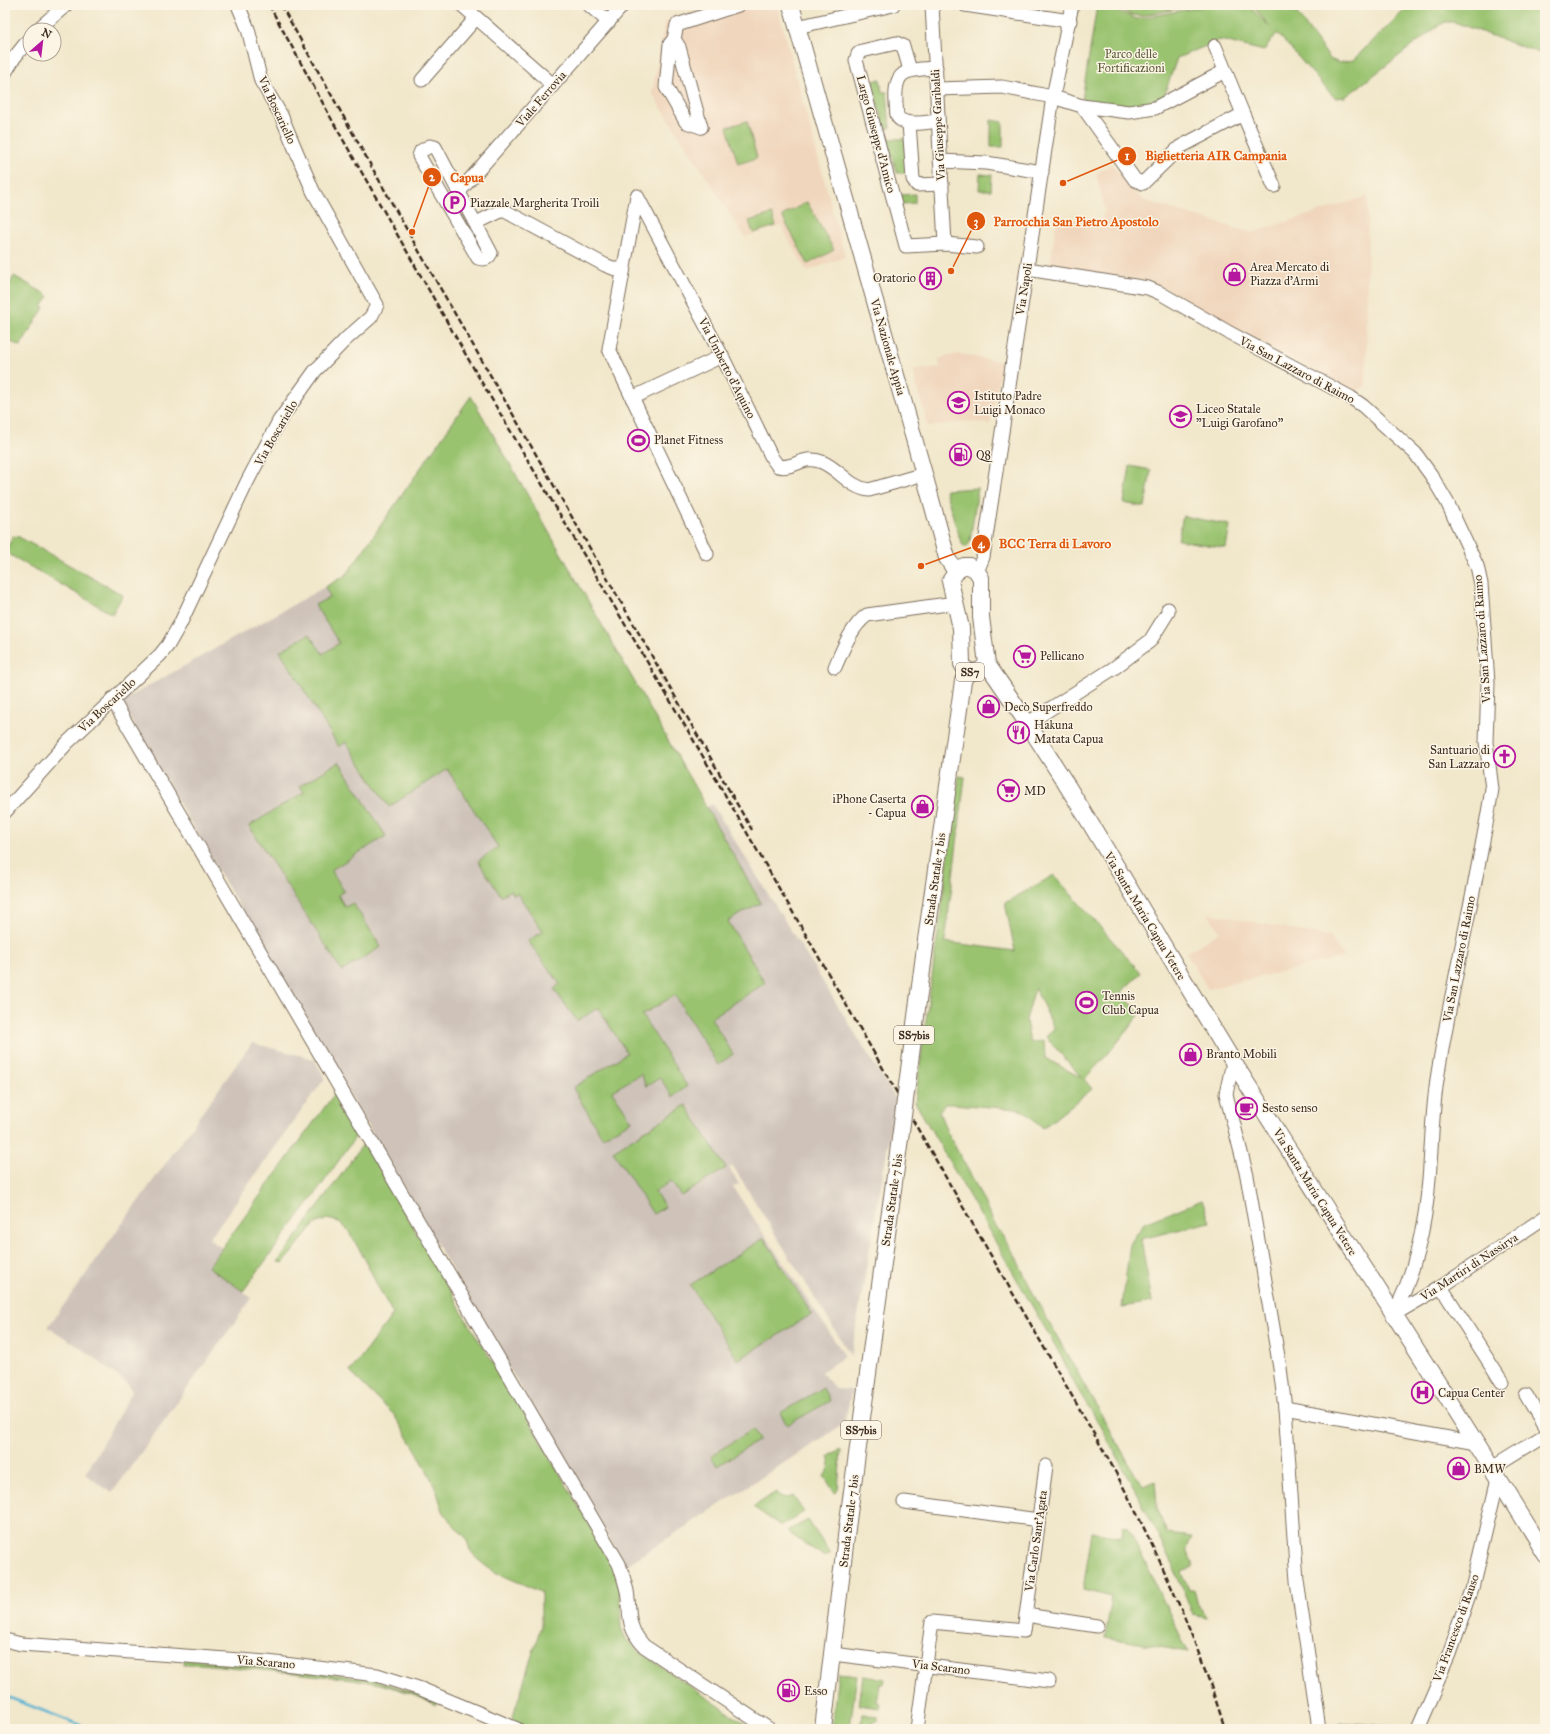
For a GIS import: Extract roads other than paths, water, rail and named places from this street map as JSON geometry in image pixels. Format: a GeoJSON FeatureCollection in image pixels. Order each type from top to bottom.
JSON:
{"type":"FeatureCollection","features":[{"type":"Feature","properties":{"kind":"main road","name":"Via Nazionale Appia"},"geometry":{"type":"LineString","coordinates":[[792,5],[947,558],[956,572]]}},
{"type":"Feature","properties":{"kind":"main road"},"geometry":{"type":"LineString","coordinates":[[956,572],[959,568],[969,566],[977,572]]}},
{"type":"Feature","properties":{"kind":"main road","name":"SS7"},"geometry":{"type":"LineString","coordinates":[[956,572],[950,581],[961,628],[962,664],[967,672],[982,670],[987,664],[981,617],[981,578],[977,572]]}},
{"type":"Feature","properties":{"kind":"main road","name":"Via Santa Maria Capua Vetere"},"geometry":{"type":"LineString","coordinates":[[987,664],[1028,723],[1233,1062],[1393,1315],[1476,1442],[1545,1554]]}},
{"type":"Feature","properties":{"kind":"main road","name":"Strada Statale 7 bis"},"geometry":{"type":"LineString","coordinates":[[823,1729],[847,1528],[926,940],[963,681],[967,672]]}},
{"type":"Feature","properties":{"kind":"street"},"geometry":{"type":"LineString","coordinates":[[46,22],[66,5]]}},
{"type":"Feature","properties":{"kind":"street","name":"Via Boscariello"},"geometry":{"type":"LineString","coordinates":[[5,812],[68,742],[160,655],[168,645],[194,596],[247,482],[279,421],[315,371],[346,339],[371,317],[377,305],[314,191],[281,115],[261,81],[248,30],[238,5]]}},
{"type":"Feature","properties":{"kind":"street"},"geometry":{"type":"LineString","coordinates":[[462,5],[553,85]]}},
{"type":"Feature","properties":{"kind":"street"},"geometry":{"type":"LineString","coordinates":[[589,5],[608,22]]}},
{"type":"Feature","properties":{"kind":"street","name":"Viale Ferrovia"},"geometry":{"type":"LineString","coordinates":[[456,187],[553,85],[623,5]]}},
{"type":"Feature","properties":{"kind":"street"},"geometry":{"type":"LineString","coordinates":[[674,39],[679,47],[702,127],[686,122],[666,87],[670,44],[674,39],[677,25],[738,5]]}},
{"type":"Feature","properties":{"kind":"street"},"geometry":{"type":"LineString","coordinates":[[797,27],[892,5]]}},
{"type":"Feature","properties":{"kind":"street","name":"Via Giuseppe Garibaldi"},"geometry":{"type":"LineString","coordinates":[[932,5],[945,244]]}},
{"type":"Feature","properties":{"kind":"street"},"geometry":{"type":"LineString","coordinates":[[965,5],[1070,21]]}},
{"type":"Feature","properties":{"kind":"street","name":"Via Napoli"},"geometry":{"type":"LineString","coordinates":[[977,572],[983,557],[1053,97],[1070,21],[1072,5]]}},
{"type":"Feature","properties":{"kind":"street"},"geometry":{"type":"LineString","coordinates":[[422,80],[476,18]]}},
{"type":"Feature","properties":{"kind":"street","name":"Largo Giuseppe d'Amico"},"geometry":{"type":"LineString","coordinates":[[910,70],[903,46],[896,43],[862,50],[858,54],[856,60],[906,246],[945,244]]}},
{"type":"Feature","properties":{"kind":"street"},"geometry":{"type":"LineString","coordinates":[[1215,46],[1274,186]]}},
{"type":"Feature","properties":{"kind":"street"},"geometry":{"type":"LineString","coordinates":[[5,73],[22,48]]}},
{"type":"Feature","properties":{"kind":"street"},"geometry":{"type":"LineString","coordinates":[[936,68],[910,70],[902,75],[895,88],[897,116],[901,120],[909,122],[938,121]]}},
{"type":"Feature","properties":{"kind":"street"},"geometry":{"type":"LineString","coordinates":[[937,89],[1002,87],[1053,97],[1082,106],[1130,112],[1155,108],[1225,71]]}},
{"type":"Feature","properties":{"kind":"street"},"geometry":{"type":"LineString","coordinates":[[1082,106],[1135,180],[1143,183],[1180,147],[1243,114]]}},
{"type":"Feature","properties":{"kind":"street"},"geometry":{"type":"LineString","coordinates":[[909,122],[914,183],[917,185],[942,184]]}},
{"type":"Feature","properties":{"kind":"street"},"geometry":{"type":"LineString","coordinates":[[430,146],[435,147],[456,187],[491,253],[489,257],[483,260],[478,258],[419,156],[424,148],[430,146]]}},
{"type":"Feature","properties":{"kind":"street"},"geometry":{"type":"LineString","coordinates":[[940,162],[986,163],[1042,172]]}},
{"type":"Feature","properties":{"kind":"street"},"geometry":{"type":"LineString","coordinates":[[439,190],[440,185],[444,181],[456,187]]}},
{"type":"Feature","properties":{"kind":"street","name":"Via Umberto d'Aquino"},"geometry":{"type":"LineString","coordinates":[[623,272],[637,196],[722,356],[772,458],[778,466],[786,468],[807,458],[822,462],[860,489],[869,490],[924,474]]}},
{"type":"Feature","properties":{"kind":"street"},"geometry":{"type":"LineString","coordinates":[[455,218],[468,222],[473,218],[502,210],[606,266],[623,272],[609,349],[706,554]]}},
{"type":"Feature","properties":{"kind":"street"},"geometry":{"type":"LineString","coordinates":[[945,244],[977,247]]}},
{"type":"Feature","properties":{"kind":"street","name":"Via San Lazzaro di Raimo"},"geometry":{"type":"LineString","coordinates":[[1027,269],[1148,288],[1160,293],[1228,332],[1350,397],[1363,406],[1415,453],[1427,469],[1447,502],[1477,566],[1481,584],[1488,683],[1486,742],[1492,788],[1438,1074],[1430,1147],[1429,1180],[1421,1234],[1404,1296],[1393,1315]]}},
{"type":"Feature","properties":{"kind":"street"},"geometry":{"type":"LineString","coordinates":[[632,398],[722,356]]}},
{"type":"Feature","properties":{"kind":"street"},"geometry":{"type":"LineString","coordinates":[[834,667],[852,632],[860,620],[867,615],[955,603]]}},
{"type":"Feature","properties":{"kind":"street"},"geometry":{"type":"LineString","coordinates":[[1028,723],[1114,668],[1150,641],[1168,612],[1168,609]]}},
{"type":"Feature","properties":{"kind":"street"},"geometry":{"type":"LineString","coordinates":[[112,699],[619,1564],[627,1591],[630,1624],[636,1637],[644,1646],[770,1729]]}},
{"type":"Feature","properties":{"kind":"street"},"geometry":{"type":"LineString","coordinates":[[1233,1062],[1226,1094],[1247,1176],[1280,1368],[1285,1408],[1297,1581],[1319,1729]]}},
{"type":"Feature","properties":{"kind":"street","name":"Via Martiri di Nassirya"},"geometry":{"type":"LineString","coordinates":[[1393,1315],[1441,1287],[1545,1217]]}},
{"type":"Feature","properties":{"kind":"street"},"geometry":{"type":"LineString","coordinates":[[1441,1287],[1502,1382]]}},
{"type":"Feature","properties":{"kind":"street"},"geometry":{"type":"LineString","coordinates":[[1526,1395],[1545,1426]]}},
{"type":"Feature","properties":{"kind":"street"},"geometry":{"type":"LineString","coordinates":[[1285,1408],[1476,1442]]}},
{"type":"Feature","properties":{"kind":"street"},"geometry":{"type":"LineString","coordinates":[[1495,1473],[1545,1435]]}},
{"type":"Feature","properties":{"kind":"street","name":"Via Carlo Sant'Agata"},"geometry":{"type":"LineString","coordinates":[[918,1729],[925,1665],[932,1622],[1024,1632],[1046,1466]]}},
{"type":"Feature","properties":{"kind":"street","name":"Via Francesco di Rauso"},"geometry":{"type":"LineString","coordinates":[[1417,1729],[1449,1655],[1472,1588],[1495,1473]]}},
{"type":"Feature","properties":{"kind":"street"},"geometry":{"type":"LineString","coordinates":[[904,1502],[1039,1520]]}},
{"type":"Feature","properties":{"kind":"street"},"geometry":{"type":"LineString","coordinates":[[1026,1615],[1097,1626]]}},
{"type":"Feature","properties":{"kind":"street","name":"Via Scarano"},"geometry":{"type":"LineString","coordinates":[[5,1640],[22,1644],[267,1662],[377,1675],[421,1689],[517,1729]]}},
{"type":"Feature","properties":{"kind":"street","name":"Via Scarano"},"geometry":{"type":"LineString","coordinates":[[833,1654],[1049,1681]]}},
{"type":"Feature","properties":{"kind":"waterway"},"geometry":{"type":"LineString","coordinates":[[5,1696],[90,1729]]}},
{"type":"Feature","properties":{"kind":"railway"},"geometry":{"type":"LineString","coordinates":[[269,5],[337,129],[478,376],[694,741],[1109,1460],[1158,1558],[1188,1625],[1214,1694],[1225,1729]]}},
{"type":"Feature","properties":{"kind":"railway"},"geometry":{"type":"LineString","coordinates":[[281,5],[416,246],[752,830]]}},
{"type":"Feature","properties":{"kind":"place","name":"Biglietteria AIR Campania"},"geometry":{"type":"Point","coordinates":[1063,183]}},
{"type":"Feature","properties":{"kind":"place","name":"Piazzale Margherita Troili"},"geometry":{"type":"Point","coordinates":[455,203]}},
{"type":"Feature","properties":{"kind":"place","name":"Capua"},"geometry":{"type":"Point","coordinates":[412,232]}},
{"type":"Feature","properties":{"kind":"place","name":"Parrocchia San Pietro Apostolo"},"geometry":{"type":"Point","coordinates":[951,271]}},
{"type":"Feature","properties":{"kind":"place","name":"Area Mercato di Piazza d'Armi"},"geometry":{"type":"Point","coordinates":[1235,274]}},
{"type":"Feature","properties":{"kind":"place","name":"Oratorio"},"geometry":{"type":"Point","coordinates":[931,278]}},
{"type":"Feature","properties":{"kind":"place","name":"Istituto Padre Luigi Monaco"},"geometry":{"type":"Point","coordinates":[958,403]}},
{"type":"Feature","properties":{"kind":"place","name":"Liceo Statale \"Luigi Garofano\""},"geometry":{"type":"Point","coordinates":[1180,416]}},
{"type":"Feature","properties":{"kind":"place","name":"Planet Fitness"},"geometry":{"type":"Point","coordinates":[638,440]}},
{"type":"Feature","properties":{"kind":"place","name":"Q8"},"geometry":{"type":"Point","coordinates":[961,455]}},
{"type":"Feature","properties":{"kind":"place","name":"BCC Terra di Lavoro"},"geometry":{"type":"Point","coordinates":[921,566]}},
{"type":"Feature","properties":{"kind":"place","name":"Pellicano"},"geometry":{"type":"Point","coordinates":[1025,656]}},
{"type":"Feature","properties":{"kind":"place","name":"Decò Superfreddo"},"geometry":{"type":"Point","coordinates":[989,707]}},
{"type":"Feature","properties":{"kind":"place","name":"Hakuna Matata Capua"},"geometry":{"type":"Point","coordinates":[1018,732]}},
{"type":"Feature","properties":{"kind":"place","name":"Santuario di San Lazzaro"},"geometry":{"type":"Point","coordinates":[1505,757]}},
{"type":"Feature","properties":{"kind":"place","name":"MD"},"geometry":{"type":"Point","coordinates":[1009,791]}},
{"type":"Feature","properties":{"kind":"place","name":"iPhone Caserta - Capua"},"geometry":{"type":"Point","coordinates":[922,806]}},
{"type":"Feature","properties":{"kind":"place","name":"Tennis Club Capua"},"geometry":{"type":"Point","coordinates":[1086,1003]}},
{"type":"Feature","properties":{"kind":"place","name":"Branto Mobili"},"geometry":{"type":"Point","coordinates":[1191,1054]}},
{"type":"Feature","properties":{"kind":"place","name":"Sesto senso"},"geometry":{"type":"Point","coordinates":[1247,1108]}},
{"type":"Feature","properties":{"kind":"place","name":"Capua Center"},"geometry":{"type":"Point","coordinates":[1422,1393]}},
{"type":"Feature","properties":{"kind":"place","name":"BMW"},"geometry":{"type":"Point","coordinates":[1458,1469]}},
{"type":"Feature","properties":{"kind":"place","name":"Esso"},"geometry":{"type":"Point","coordinates":[788,1691]}},
{"type":"Feature","properties":{"kind":"park label","name":"Parco delle Fortificazioni"},"geometry":{"type":"Point","coordinates":[1131,61]}}]}
